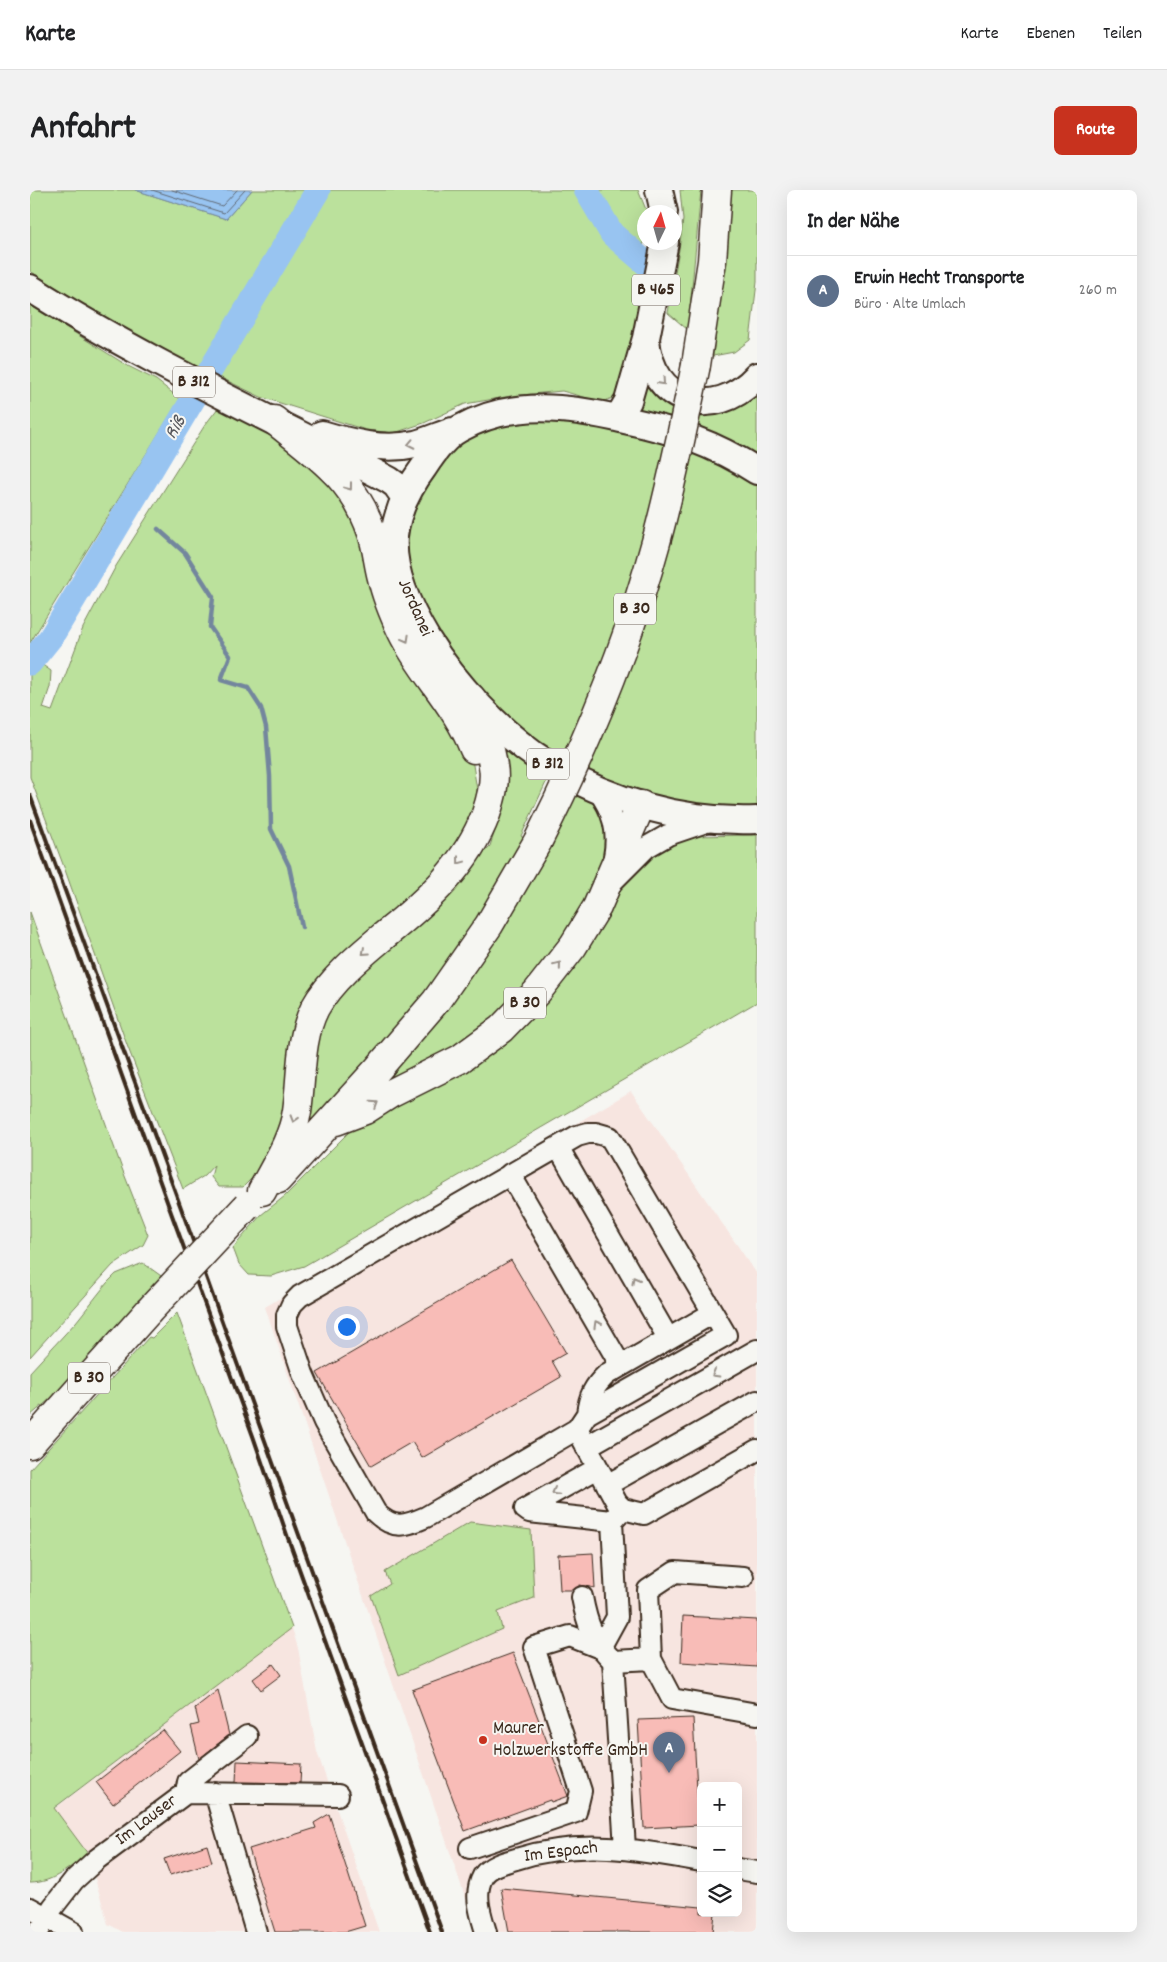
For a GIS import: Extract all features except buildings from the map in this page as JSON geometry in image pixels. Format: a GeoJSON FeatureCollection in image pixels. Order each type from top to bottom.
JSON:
{"type":"FeatureCollection","features":[{"type":"Feature","properties":{"kind":"highway","name":"B 30"},"geometry":{"type":"LineString","coordinates":[[30,1444],[148,1312],[254,1198],[279,1179],[436,1001],[489,925],[538,841],[595,716],[633,614],[656,542],[676,467],[696,365],[712,261],[717,190]]}},
{"type":"Feature","properties":{"kind":"highway","name":"B 30"},"geometry":{"type":"LineString","coordinates":[[274,420],[331,466],[349,486],[358,500],[373,535],[382,579],[402,632],[418,660],[460,720],[471,743],[480,770],[484,792],[484,819]]}},
{"type":"Feature","properties":{"kind":"highway","name":"B 30"},"geometry":{"type":"LineString","coordinates":[[254,1198],[285,1145],[297,1113],[305,1039],[316,1008],[333,984],[364,952],[403,920],[450,874],[475,840],[491,799],[494,767],[487,740],[471,698]]}},
{"type":"Feature","properties":{"kind":"highway","name":"B 30"},"geometry":{"type":"LineString","coordinates":[[330,1123],[365,1110],[390,1094],[460,1058],[501,1029],[537,992],[573,946],[597,908],[608,887],[641,805]]}},
{"type":"Feature","properties":{"kind":"main road"},"geometry":{"type":"LineString","coordinates":[[659,190],[662,205]]}},
{"type":"Feature","properties":{"kind":"main road","name":"B 465"},"geometry":{"type":"LineString","coordinates":[[618,418],[628,401],[646,338],[663,250]]}},
{"type":"Feature","properties":{"kind":"main road","name":"B 312"},"geometry":{"type":"LineString","coordinates":[[30,288],[148,358],[241,406],[274,420],[389,480],[396,485],[405,498]]}},
{"type":"Feature","properties":{"kind":"main road"},"geometry":{"type":"LineString","coordinates":[[646,338],[647,356],[654,373],[665,387],[680,397],[697,402],[716,402],[733,397],[748,387],[757,376]]}},
{"type":"Feature","properties":{"kind":"main road","name":"Jordanei"},"geometry":{"type":"LineString","coordinates":[[757,472],[733,456],[667,429],[576,409],[549,407],[514,409],[482,418],[457,429],[441,444],[415,479],[405,498],[399,512],[394,536],[396,560],[403,589],[416,620],[438,656],[471,698],[516,740],[544,762],[597,789],[641,805],[679,815],[712,820],[757,820]]}},
{"type":"Feature","properties":{"kind":"main road","name":"B 312"},"geometry":{"type":"LineString","coordinates":[[274,420],[330,437],[369,445],[394,447],[415,444],[457,429]]}},
{"type":"Feature","properties":{"kind":"street"},"geometry":{"type":"LineString","coordinates":[[597,789],[608,805],[615,824],[615,849],[608,887]]}},
{"type":"Feature","properties":{"kind":"street"},"geometry":{"type":"LineString","coordinates":[[608,887],[625,867],[647,847],[668,835],[712,820]]}},
{"type":"Feature","properties":{"kind":"street"},"geometry":{"type":"LineString","coordinates":[[596,1132],[610,1137],[726,1335],[426,1517],[402,1525],[386,1523],[376,1513],[324,1422],[304,1374],[288,1326],[287,1315],[292,1304],[300,1296],[558,1147],[578,1136],[588,1133],[596,1132]]}},
{"type":"Feature","properties":{"kind":"street"},"geometry":{"type":"LineString","coordinates":[[558,1147],[668,1338]]}},
{"type":"Feature","properties":{"kind":"street"},"geometry":{"type":"LineString","coordinates":[[510,1174],[621,1366]]}},
{"type":"Feature","properties":{"kind":"street"},"geometry":{"type":"LineString","coordinates":[[625,1848],[607,1654],[617,1617],[617,1503],[586,1447],[582,1422],[595,1385],[607,1374],[713,1313]]}},
{"type":"Feature","properties":{"kind":"street"},"geometry":{"type":"LineString","coordinates":[[586,1447],[757,1350]]}},
{"type":"Feature","properties":{"kind":"street"},"geometry":{"type":"LineString","coordinates":[[757,1401],[602,1476],[525,1509],[528,1512],[644,1514],[757,1450]]}},
{"type":"Feature","properties":{"kind":"street"},"geometry":{"type":"LineString","coordinates":[[742,1577],[675,1572],[648,1590],[651,1659],[672,1699],[757,1714]]}},
{"type":"Feature","properties":{"kind":"street"},"geometry":{"type":"LineString","coordinates":[[582,1597],[587,1622],[607,1654]]}},
{"type":"Feature","properties":{"kind":"street"},"geometry":{"type":"LineString","coordinates":[[470,1848],[576,1812],[581,1791],[534,1647],[570,1636],[607,1654],[651,1659]]}},
{"type":"Feature","properties":{"kind":"street"},"geometry":{"type":"LineString","coordinates":[[186,1792],[188,1782],[248,1736]]}},
{"type":"Feature","properties":{"kind":"street","name":"Im Lauser"},"geometry":{"type":"LineString","coordinates":[[38,1919],[97,1859],[186,1792],[338,1795]]}},
{"type":"Feature","properties":{"kind":"street"},"geometry":{"type":"LineString","coordinates":[[215,1793],[256,1932]]}},
{"type":"Feature","properties":{"kind":"street"},"geometry":{"type":"LineString","coordinates":[[567,1814],[574,1847]]}},
{"type":"Feature","properties":{"kind":"street","name":"Im Espach"},"geometry":{"type":"LineString","coordinates":[[486,1932],[479,1911],[478,1896],[483,1875],[503,1863],[538,1852],[574,1847],[625,1848],[697,1860]]}},
{"type":"Feature","properties":{"kind":"street"},"geometry":{"type":"LineString","coordinates":[[742,1869],[757,1872]]}},
{"type":"Feature","properties":{"kind":"street"},"geometry":{"type":"LineString","coordinates":[[38,1919],[73,1932]]}},
{"type":"Feature","properties":{"kind":"shaded area"},"geometry":{"type":"Polygon","coordinates":[[[631,1091],[757,1274],[757,1932],[477,1932],[265,1307],[631,1091]]]}},
{"type":"Feature","properties":{"kind":"shaded area"},"geometry":{"type":"Polygon","coordinates":[[[292,1628],[298,1648],[317,1752],[379,1932],[123,1932],[108,1924],[88,1854],[54,1809],[292,1628]]]}},
{"type":"Feature","properties":{"kind":"green space"},"geometry":{"type":"Polygon","coordinates":[[[30,190],[135,190],[226,219],[252,190],[638,190],[644,205],[637,205],[637,250],[643,250],[640,304],[621,395],[602,402],[562,391],[511,396],[465,404],[424,423],[394,433],[366,430],[261,397],[130,334],[30,271],[30,190]]]}},
{"type":"Feature","properties":{"kind":"green space"},"geometry":{"type":"Polygon","coordinates":[[[680,190],[701,190],[688,330],[668,313],[679,250],[682,250],[680,190]]]}},
{"type":"Feature","properties":{"kind":"green space"},"geometry":{"type":"Polygon","coordinates":[[[731,190],[757,190],[757,282],[750,340],[734,352],[713,356],[731,190]]]}},
{"type":"Feature","properties":{"kind":"green space"},"geometry":{"type":"Polygon","coordinates":[[[30,305],[128,366],[156,380],[180,399],[30,643],[30,305]]]}},
{"type":"Feature","properties":{"kind":"green space"},"geometry":{"type":"Polygon","coordinates":[[[644,379],[737,406],[757,395],[757,460],[632,410],[644,379]]]}},
{"type":"Feature","properties":{"kind":"green space"},"geometry":{"type":"Polygon","coordinates":[[[218,408],[249,422],[281,442],[349,496],[465,742],[473,765],[477,790],[475,814],[460,852],[343,958],[283,1131],[257,1173],[243,1187],[219,1187],[211,1177],[214,1165],[204,1176],[183,1189],[127,1045],[30,777],[30,656],[51,671],[50,687],[43,708],[52,711],[83,628],[116,566],[205,425],[218,408]]]}},
{"type":"Feature","properties":{"kind":"green space"},"geometry":{"type":"Polygon","coordinates":[[[537,414],[665,434],[757,480],[757,814],[676,806],[547,757],[446,656],[405,571],[404,522],[429,466],[483,426],[537,414]]]}},
{"type":"Feature","properties":{"kind":"green space"},"geometry":{"type":"Polygon","coordinates":[[[495,737],[549,776],[521,836],[526,840],[502,885],[418,1009],[307,1133],[310,1051],[327,1004],[424,913],[490,846],[507,794],[495,737]]]}},
{"type":"Feature","properties":{"kind":"green space"},"geometry":{"type":"Polygon","coordinates":[[[579,788],[598,807],[610,831],[604,859],[582,911],[561,946],[482,1036],[377,1088],[510,916],[561,826],[579,788]]]}},
{"type":"Feature","properties":{"kind":"green space"},"geometry":{"type":"Polygon","coordinates":[[[757,835],[757,1002],[304,1266],[271,1276],[249,1275],[239,1264],[233,1248],[261,1215],[285,1196],[349,1132],[379,1108],[423,1085],[471,1068],[553,993],[619,889],[639,865],[659,848],[690,836],[757,835]]]}},
{"type":"Feature","properties":{"kind":"green space"},"geometry":{"type":"Polygon","coordinates":[[[30,912],[121,1166],[148,1235],[143,1245],[113,1265],[30,1357],[30,912]]]}},
{"type":"Feature","properties":{"kind":"green space"},"geometry":{"type":"Polygon","coordinates":[[[143,1263],[164,1278],[70,1382],[30,1416],[30,1372],[76,1322],[116,1274],[143,1263]]]}},
{"type":"Feature","properties":{"kind":"green space"},"geometry":{"type":"Polygon","coordinates":[[[177,1313],[292,1628],[54,1808],[88,1854],[54,1877],[30,1883],[30,1469],[149,1337],[152,1338],[177,1313]]]}},
{"type":"Feature","properties":{"kind":"green space"},"geometry":{"type":"Polygon","coordinates":[[[470,1522],[531,1530],[534,1598],[498,1612],[502,1629],[399,1675],[371,1596],[390,1584],[385,1572],[470,1522]]]}},
{"type":"Feature","properties":{"kind":"water"},"geometry":{"type":"Polygon","coordinates":[[[135,190],[252,190],[226,219],[135,190]]]}},
{"type":"Feature","properties":{"kind":"waterway","name":"Riß"},"geometry":{"type":"LineString","coordinates":[[30,663],[51,637],[318,190]]}},
{"type":"Feature","properties":{"kind":"waterway"},"geometry":{"type":"LineString","coordinates":[[586,190],[612,234],[648,265]]}},
{"type":"Feature","properties":{"kind":"waterway"},"geometry":{"type":"LineString","coordinates":[[158,529],[185,553],[213,597],[210,627],[230,656],[221,680],[248,688],[261,708],[266,727],[270,776],[271,829],[289,866],[302,927]]}},
{"type":"Feature","properties":{"kind":"railway"},"geometry":{"type":"LineString","coordinates":[[30,795],[442,1932]]}},
{"type":"Feature","properties":{"kind":"railway"},"geometry":{"type":"LineString","coordinates":[[30,820],[430,1932]]}},
{"type":"Feature","properties":{"kind":"place","name":"Maurer Holzwerkstoffe GmbH"},"geometry":{"type":"Point","coordinates":[483,1740]}},
{"type":"Feature","properties":{"kind":"place","name":"Erwin Hecht Transporte"},"geometry":{"type":"Point","coordinates":[669,1773]}}]}
